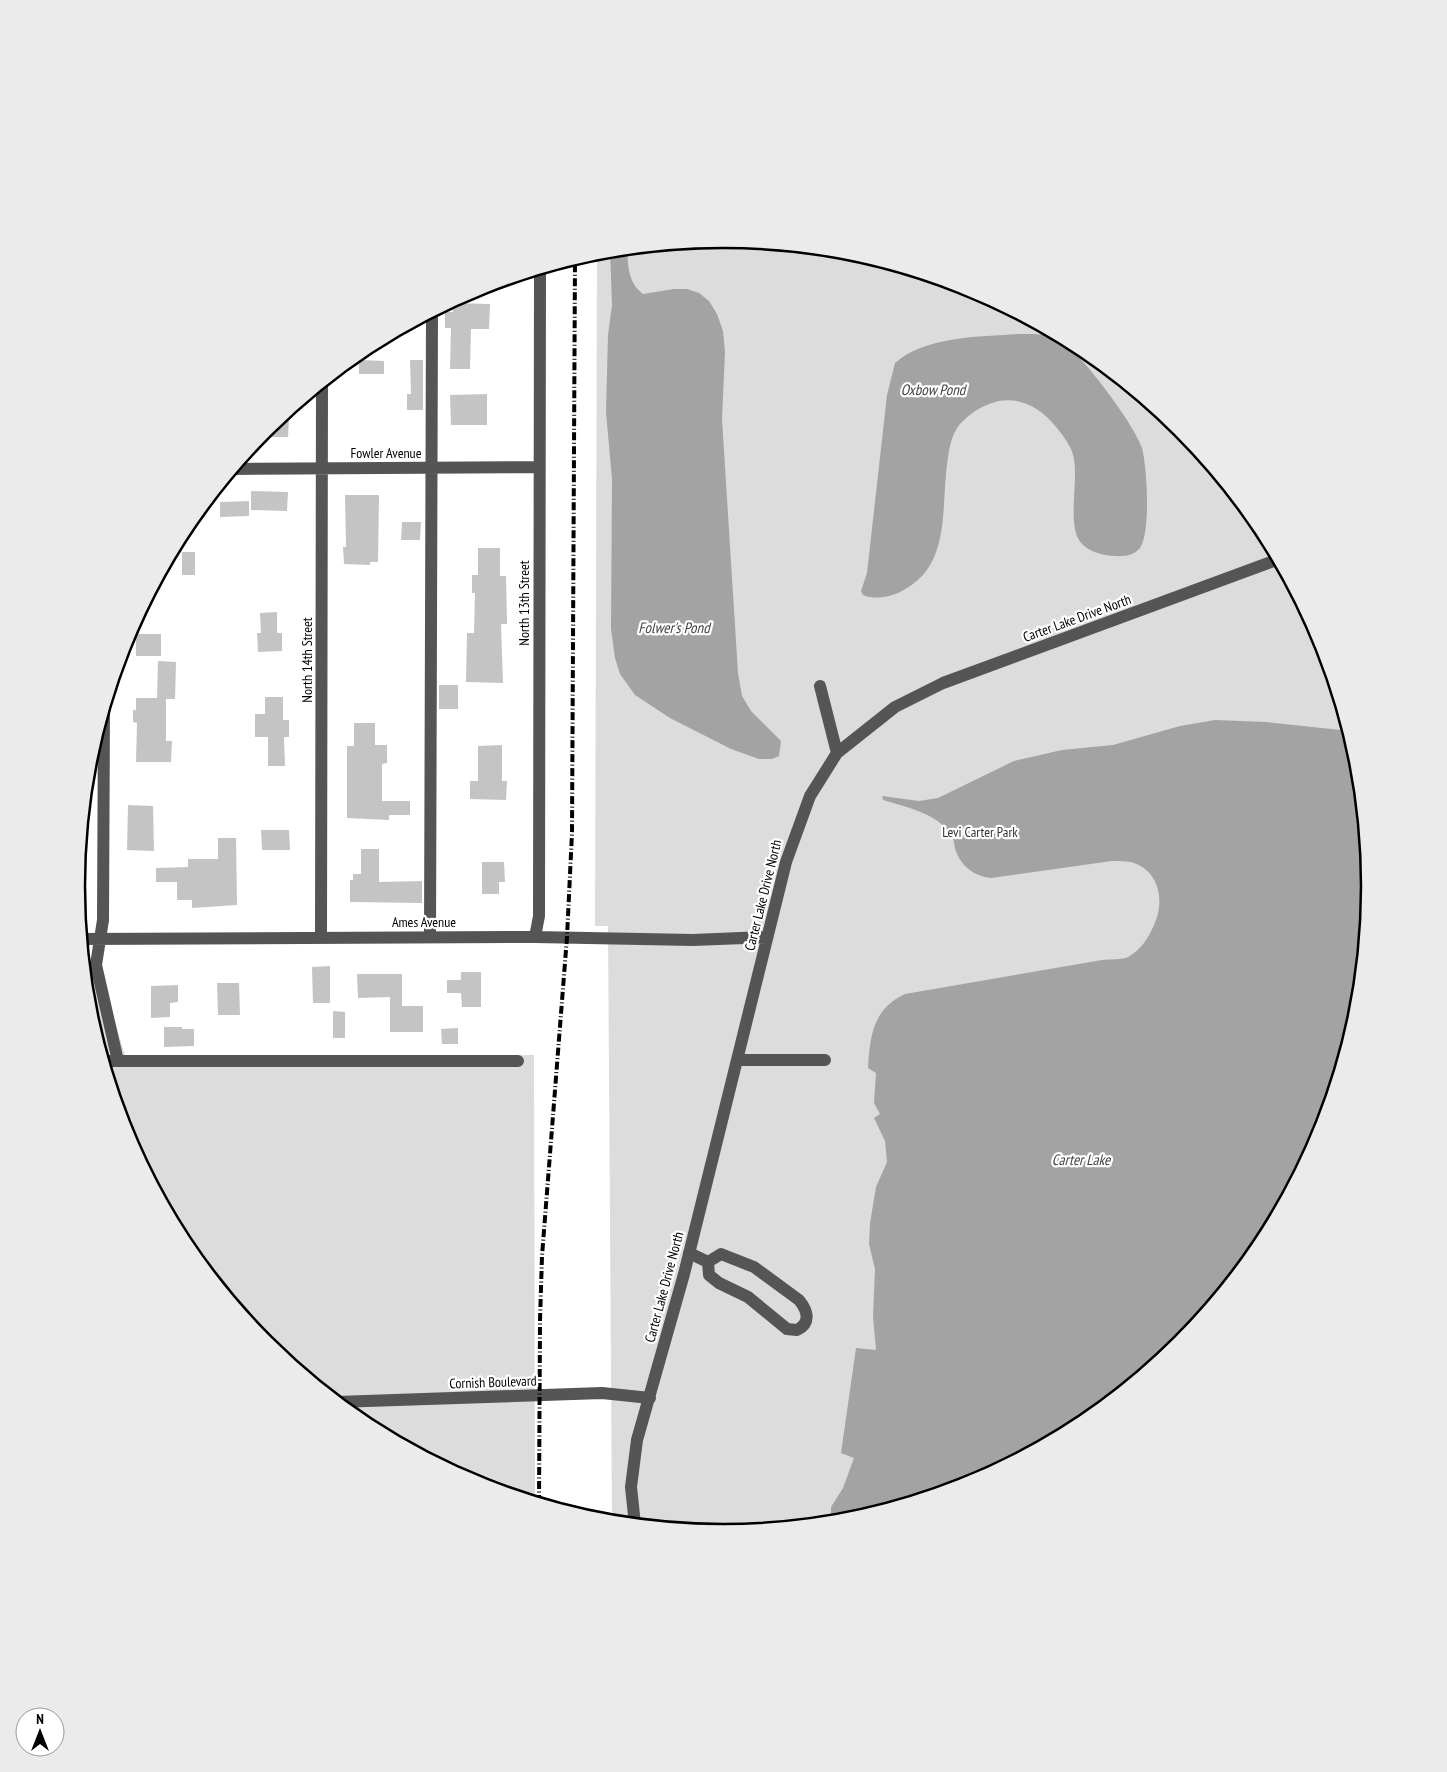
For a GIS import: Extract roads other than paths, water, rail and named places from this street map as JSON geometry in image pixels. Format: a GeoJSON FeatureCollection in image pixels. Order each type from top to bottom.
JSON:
{"type":"FeatureCollection","features":[{"type":"Feature","properties":{"kind":"street","name":"North 13th Street"},"geometry":{"type":"LineString","coordinates":[[534,937],[539,916],[540,274]]}},
{"type":"Feature","properties":{"kind":"street"},"geometry":{"type":"LineString","coordinates":[[430,937],[432,318]]}},
{"type":"Feature","properties":{"kind":"street","name":"North 14th Street"},"geometry":{"type":"LineString","coordinates":[[321,938],[322,390]]}},
{"type":"Feature","properties":{"kind":"street","name":"Fowler Avenue"},"geometry":{"type":"LineString","coordinates":[[240,469],[539,467]]}},
{"type":"Feature","properties":{"kind":"street","name":"Carter Lake Drive North"},"geometry":{"type":"LineString","coordinates":[[634,1518],[631,1486],[632,1462],[689,1253],[795,831],[810,796],[837,753],[895,707],[943,683],[1273,561]]}},
{"type":"Feature","properties":{"kind":"street"},"geometry":{"type":"LineString","coordinates":[[820,686],[837,753]]}},
{"type":"Feature","properties":{"kind":"street"},"geometry":{"type":"LineString","coordinates":[[104,733],[103,920],[96,965],[118,1061]]}},
{"type":"Feature","properties":{"kind":"street","name":"Ames Avenue"},"geometry":{"type":"LineString","coordinates":[[87,939],[534,937],[692,940],[767,937]]}},
{"type":"Feature","properties":{"kind":"street"},"geometry":{"type":"LineString","coordinates":[[738,1060],[825,1060]]}},
{"type":"Feature","properties":{"kind":"street"},"geometry":{"type":"LineString","coordinates":[[110,1061],[518,1061]]}},
{"type":"Feature","properties":{"kind":"street"},"geometry":{"type":"LineString","coordinates":[[689,1253],[708,1262]]}},
{"type":"Feature","properties":{"kind":"street"},"geometry":{"type":"LineString","coordinates":[[721,1254],[754,1268],[799,1300],[805,1307],[806,1324],[797,1330],[787,1329],[748,1297],[719,1283],[709,1275],[708,1262],[721,1254]]}},
{"type":"Feature","properties":{"kind":"street","name":"Cornish Boulevard"},"geometry":{"type":"LineString","coordinates":[[347,1402],[602,1393],[650,1398]]}},
{"type":"Feature","properties":{"kind":"water","name":"Folwer's Pond"},"geometry":{"type":"Polygon","coordinates":[[[628,255],[634,285],[643,294],[674,289],[687,289],[699,293],[709,301],[717,314],[723,331],[725,352],[722,419],[738,673],[742,696],[751,711],[781,741],[779,756],[772,759],[759,759],[731,749],[670,718],[635,695],[620,674],[615,658],[611,629],[612,479],[606,412],[608,335],[612,305],[610,258],[628,255]]]}},
{"type":"Feature","properties":{"kind":"water","name":"Oxbow Pond"},"geometry":{"type":"Polygon","coordinates":[[[1019,334],[1047,335],[1080,358],[1105,389],[1129,423],[1142,448],[1144,457],[1147,514],[1146,528],[1140,548],[1125,556],[1104,555],[1087,548],[1079,540],[1074,523],[1074,459],[1067,442],[1047,417],[1035,408],[1024,403],[1000,401],[975,411],[963,421],[954,433],[948,457],[941,532],[937,550],[930,566],[918,580],[902,591],[878,598],[863,595],[861,591],[867,573],[887,395],[895,363],[908,354],[922,348],[971,337],[1019,334]]]}},
{"type":"Feature","properties":{"kind":"water","name":"Carter Lake"},"geometry":{"type":"Polygon","coordinates":[[[1215,720],[1266,722],[1342,730],[1357,803],[1361,844],[1361,928],[1350,1011],[1328,1091],[1313,1130],[1296,1168],[1276,1205],[1230,1275],[1204,1307],[1175,1337],[1112,1393],[1043,1439],[1006,1459],[968,1476],[929,1491],[889,1503],[831,1515],[831,1507],[843,1488],[854,1458],[841,1453],[856,1348],[876,1350],[873,1317],[875,1269],[869,1244],[870,1223],[876,1187],[887,1162],[885,1141],[874,1118],[880,1114],[874,1103],[876,1073],[868,1068],[870,1045],[875,1024],[886,1007],[905,994],[1128,957],[1137,951],[1147,939],[1154,925],[1159,907],[1158,888],[1154,879],[1141,866],[1131,862],[1112,861],[991,878],[979,875],[960,860],[952,836],[945,827],[929,816],[911,808],[883,800],[882,796],[919,801],[938,798],[1014,761],[1062,750],[1113,745],[1180,726],[1215,720]]]}},
{"type":"Feature","properties":{"kind":"railway"},"geometry":{"type":"LineString","coordinates":[[539,1497],[542,1256],[567,937],[572,833],[575,265]]}},
{"type":"Feature","properties":{"kind":"park label","name":"Levi Carter Park"},"geometry":{"type":"Point","coordinates":[980,832]}}]}
